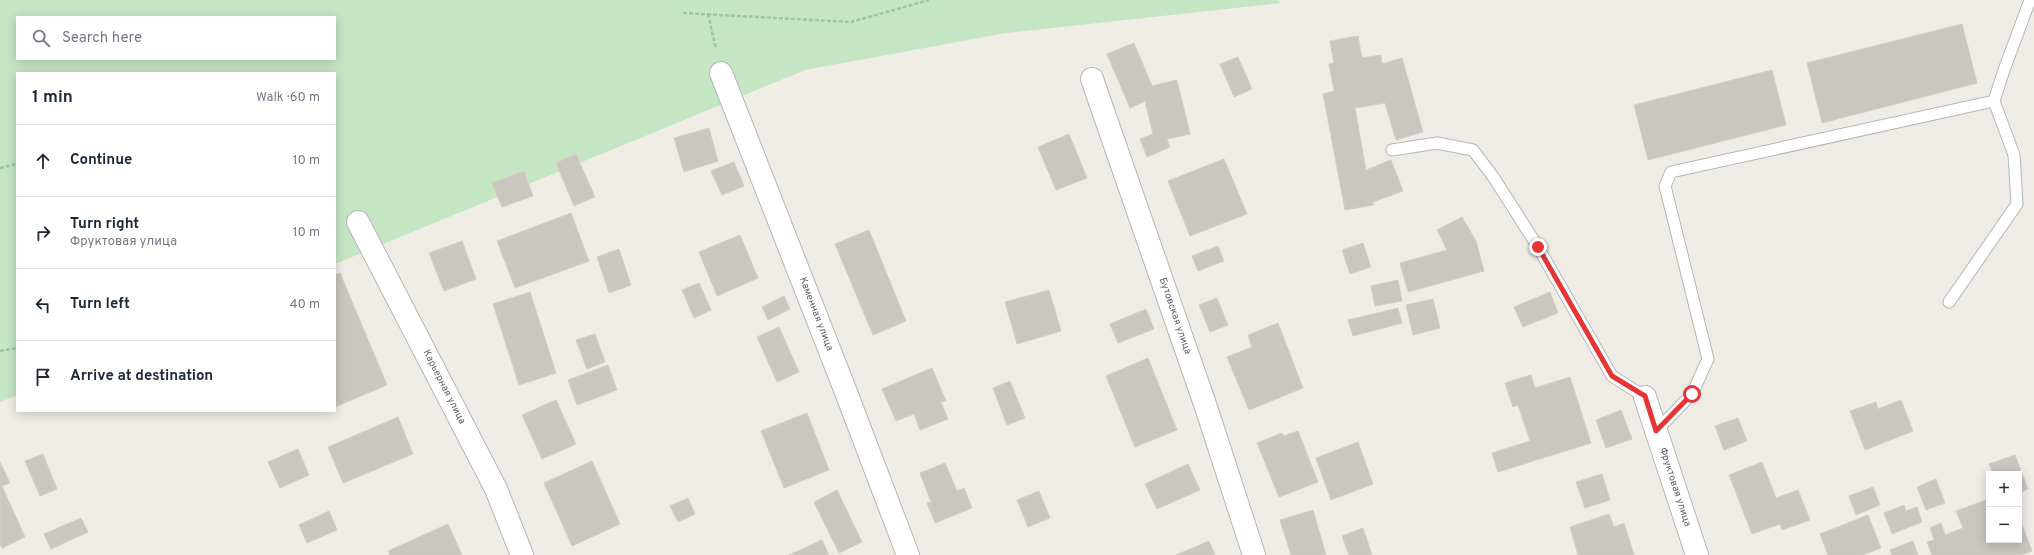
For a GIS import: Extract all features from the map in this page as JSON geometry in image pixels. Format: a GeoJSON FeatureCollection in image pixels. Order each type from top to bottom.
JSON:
{"type":"FeatureCollection","features":[{"type":"Feature","properties":{"kind":"street","name":"Каменная улица"},"geometry":{"type":"LineString","coordinates":[[721,73],[842,380],[908,555]]}},
{"type":"Feature","properties":{"kind":"street","name":"Бутовская улица"},"geometry":{"type":"LineString","coordinates":[[1092,79],[1207,410],[1254,555]]}},
{"type":"Feature","properties":{"kind":"street","name":"Карьерная улица"},"geometry":{"type":"LineString","coordinates":[[358,222],[496,489],[522,555]]}},
{"type":"Feature","properties":{"kind":"street","name":"Фруктовая улица"},"geometry":{"type":"LineString","coordinates":[[1645,396],[1697,555]]}},
{"type":"Feature","properties":{"kind":"lane"},"geometry":{"type":"LineString","coordinates":[[1949,302],[2017,204],[2014,155],[1994,101],[2030,0]]}},
{"type":"Feature","properties":{"kind":"lane"},"geometry":{"type":"LineString","coordinates":[[1656,431],[1692,394],[1708,359],[1665,186],[1671,172],[1994,101]]}},
{"type":"Feature","properties":{"kind":"lane"},"geometry":{"type":"LineString","coordinates":[[1392,150],[1437,143],[1473,150],[1494,178],[1538,247],[1612,376],[1645,396]]}},
{"type":"Feature","properties":{"kind":"path"},"geometry":{"type":"LineString","coordinates":[[683,13],[851,22],[929,0]]}},
{"type":"Feature","properties":{"kind":"path"},"geometry":{"type":"LineString","coordinates":[[708,14],[721,73]]}},
{"type":"Feature","properties":{"kind":"path"},"geometry":{"type":"LineString","coordinates":[[0,168],[16,164]]}},
{"type":"Feature","properties":{"kind":"path"},"geometry":{"type":"LineString","coordinates":[[0,351],[16,348]]}},
{"type":"Feature","properties":{"kind":"green space"},"geometry":{"type":"Polygon","coordinates":[[[0,0],[1277,0],[1281,3],[1006,33],[805,70],[336,264],[336,72],[16,72],[16,395],[0,402],[0,0]]]}},
{"type":"Feature","properties":{"kind":"building"},"geometry":{"type":"Polygon","coordinates":[[[1962,24],[1977,83],[1822,123],[1807,63],[1962,24]]]}},
{"type":"Feature","properties":{"kind":"building"},"geometry":{"type":"Polygon","coordinates":[[[1358,36],[1362,58],[1381,55],[1382,64],[1402,58],[1423,132],[1396,140],[1385,103],[1355,108],[1366,170],[1391,160],[1403,191],[1373,202],[1373,205],[1345,210],[1323,94],[1334,91],[1329,64],[1334,63],[1330,41],[1358,36]]]}},
{"type":"Feature","properties":{"kind":"building"},"geometry":{"type":"Polygon","coordinates":[[[1134,43],[1152,86],[1177,80],[1190,134],[1167,139],[1170,147],[1147,157],[1140,139],[1153,134],[1145,101],[1130,108],[1107,54],[1134,43]]]}},
{"type":"Feature","properties":{"kind":"building"},"geometry":{"type":"Polygon","coordinates":[[[1238,57],[1252,89],[1234,97],[1220,64],[1238,57]]]}},
{"type":"Feature","properties":{"kind":"building"},"geometry":{"type":"Polygon","coordinates":[[[1772,70],[1786,125],[1648,160],[1634,105],[1772,70]]]}},
{"type":"Feature","properties":{"kind":"building"},"geometry":{"type":"Polygon","coordinates":[[[709,128],[718,161],[684,172],[674,138],[709,128]]]}},
{"type":"Feature","properties":{"kind":"building"},"geometry":{"type":"Polygon","coordinates":[[[1069,134],[1087,178],[1056,190],[1038,147],[1069,134]]]}},
{"type":"Feature","properties":{"kind":"building"},"geometry":{"type":"Polygon","coordinates":[[[576,154],[595,197],[574,206],[556,163],[576,154]]]}},
{"type":"Feature","properties":{"kind":"building"},"geometry":{"type":"Polygon","coordinates":[[[1224,159],[1247,214],[1190,236],[1168,181],[1224,159]]]}},
{"type":"Feature","properties":{"kind":"building"},"geometry":{"type":"Polygon","coordinates":[[[734,162],[744,186],[722,195],[711,171],[734,162]]]}},
{"type":"Feature","properties":{"kind":"building"},"geometry":{"type":"Polygon","coordinates":[[[524,171],[533,196],[502,207],[492,183],[524,171]]]}},
{"type":"Feature","properties":{"kind":"building"},"geometry":{"type":"Polygon","coordinates":[[[571,213],[589,261],[515,288],[497,241],[571,213]]]}},
{"type":"Feature","properties":{"kind":"building"},"geometry":{"type":"Polygon","coordinates":[[[1462,217],[1476,241],[1484,271],[1408,292],[1400,263],[1447,250],[1437,230],[1462,217]]]}},
{"type":"Feature","properties":{"kind":"building"},"geometry":{"type":"Polygon","coordinates":[[[869,230],[906,321],[873,335],[835,244],[869,230]]]}},
{"type":"Feature","properties":{"kind":"building"},"geometry":{"type":"Polygon","coordinates":[[[740,235],[758,278],[717,296],[699,252],[740,235]]]}},
{"type":"Feature","properties":{"kind":"building"},"geometry":{"type":"Polygon","coordinates":[[[462,241],[476,279],[444,291],[429,253],[462,241]]]}},
{"type":"Feature","properties":{"kind":"building"},"geometry":{"type":"Polygon","coordinates":[[[1363,243],[1371,267],[1350,274],[1342,250],[1363,243]]]}},
{"type":"Feature","properties":{"kind":"building"},"geometry":{"type":"Polygon","coordinates":[[[1218,246],[1224,261],[1198,271],[1192,256],[1218,246]]]}},
{"type":"Feature","properties":{"kind":"building"},"geometry":{"type":"Polygon","coordinates":[[[619,249],[631,285],[609,293],[597,257],[619,249]]]}},
{"type":"Feature","properties":{"kind":"building"},"geometry":{"type":"Polygon","coordinates":[[[340,273],[387,385],[336,407],[336,275],[340,273]]]}},
{"type":"Feature","properties":{"kind":"building"},"geometry":{"type":"Polygon","coordinates":[[[1398,280],[1402,301],[1375,306],[1371,286],[1398,280]]]}},
{"type":"Feature","properties":{"kind":"building"},"geometry":{"type":"Polygon","coordinates":[[[699,283],[711,310],[694,318],[682,290],[699,283]]]}},
{"type":"Feature","properties":{"kind":"building"},"geometry":{"type":"Polygon","coordinates":[[[1049,290],[1061,331],[1017,344],[1005,302],[1049,290]]]}},
{"type":"Feature","properties":{"kind":"building"},"geometry":{"type":"Polygon","coordinates":[[[530,292],[556,373],[519,385],[493,304],[530,292]]]}},
{"type":"Feature","properties":{"kind":"building"},"geometry":{"type":"Polygon","coordinates":[[[1550,292],[1558,313],[1523,327],[1514,307],[1550,292]]]}},
{"type":"Feature","properties":{"kind":"building"},"geometry":{"type":"Polygon","coordinates":[[[784,296],[790,309],[768,320],[762,307],[784,296]]]}},
{"type":"Feature","properties":{"kind":"building"},"geometry":{"type":"Polygon","coordinates":[[[1217,298],[1228,325],[1210,332],[1199,305],[1217,298]]]}},
{"type":"Feature","properties":{"kind":"building"},"geometry":{"type":"Polygon","coordinates":[[[1433,299],[1440,328],[1413,335],[1406,305],[1433,299]]]}},
{"type":"Feature","properties":{"kind":"building"},"geometry":{"type":"Polygon","coordinates":[[[1398,308],[1402,323],[1353,336],[1348,320],[1398,308]]]}},
{"type":"Feature","properties":{"kind":"building"},"geometry":{"type":"Polygon","coordinates":[[[1146,309],[1154,329],[1118,343],[1110,324],[1146,309]]]}},
{"type":"Feature","properties":{"kind":"building"},"geometry":{"type":"Polygon","coordinates":[[[1278,323],[1303,388],[1249,410],[1227,357],[1252,347],[1248,335],[1278,323]]]}},
{"type":"Feature","properties":{"kind":"building"},"geometry":{"type":"Polygon","coordinates":[[[779,327],[799,372],[777,382],[757,337],[779,327]]]}},
{"type":"Feature","properties":{"kind":"building"},"geometry":{"type":"Polygon","coordinates":[[[595,334],[605,362],[587,369],[576,340],[595,334]]]}},
{"type":"Feature","properties":{"kind":"building"},"geometry":{"type":"Polygon","coordinates":[[[1148,358],[1177,430],[1135,447],[1106,376],[1148,358]]]}},
{"type":"Feature","properties":{"kind":"building"},"geometry":{"type":"Polygon","coordinates":[[[608,365],[617,390],[577,405],[568,380],[608,365]]]}},
{"type":"Feature","properties":{"kind":"building"},"geometry":{"type":"Polygon","coordinates":[[[932,368],[946,401],[941,402],[948,419],[920,430],[914,414],[896,421],[882,389],[932,368]]]}},
{"type":"Feature","properties":{"kind":"building"},"geometry":{"type":"Polygon","coordinates":[[[1531,375],[1535,388],[1570,377],[1591,443],[1498,472],[1492,453],[1530,441],[1518,405],[1513,407],[1505,383],[1531,375]]]}},
{"type":"Feature","properties":{"kind":"building"},"geometry":{"type":"Polygon","coordinates":[[[1010,381],[1025,418],[1007,425],[993,388],[1010,381]]]}},
{"type":"Feature","properties":{"kind":"building"},"geometry":{"type":"Polygon","coordinates":[[[556,400],[576,444],[542,459],[522,415],[556,400]]]}},
{"type":"Feature","properties":{"kind":"building"},"geometry":{"type":"Polygon","coordinates":[[[1901,400],[1913,431],[1865,450],[1850,411],[1876,402],[1878,409],[1901,400]]]}},
{"type":"Feature","properties":{"kind":"building"},"geometry":{"type":"Polygon","coordinates":[[[1621,410],[1632,439],[1606,448],[1596,420],[1621,410]]]}},
{"type":"Feature","properties":{"kind":"building"},"geometry":{"type":"Polygon","coordinates":[[[807,413],[829,470],[784,488],[761,431],[807,413]]]}},
{"type":"Feature","properties":{"kind":"building"},"geometry":{"type":"Polygon","coordinates":[[[398,417],[413,454],[343,483],[328,447],[398,417]]]}},
{"type":"Feature","properties":{"kind":"building"},"geometry":{"type":"Polygon","coordinates":[[[1738,418],[1747,441],[1724,450],[1715,426],[1738,418]]]}},
{"type":"Feature","properties":{"kind":"building"},"geometry":{"type":"Polygon","coordinates":[[[1298,431],[1318,482],[1279,497],[1257,443],[1282,433],[1284,436],[1298,431]]]}},
{"type":"Feature","properties":{"kind":"building"},"geometry":{"type":"Polygon","coordinates":[[[1358,442],[1373,484],[1331,500],[1316,458],[1358,442]]]}},
{"type":"Feature","properties":{"kind":"building"},"geometry":{"type":"Polygon","coordinates":[[[298,449],[309,475],[280,488],[268,462],[298,449]]]}},
{"type":"Feature","properties":{"kind":"building"},"geometry":{"type":"Polygon","coordinates":[[[43,454],[57,489],[40,496],[25,461],[43,454]]]}},
{"type":"Feature","properties":{"kind":"building"},"geometry":{"type":"Polygon","coordinates":[[[2015,455],[2021,471],[1992,471],[1989,464],[2015,455]]]}},
{"type":"Feature","properties":{"kind":"building"},"geometry":{"type":"Polygon","coordinates":[[[592,461],[620,524],[572,546],[544,483],[592,461]]]}},
{"type":"Feature","properties":{"kind":"building"},"geometry":{"type":"Polygon","coordinates":[[[0,462],[10,483],[2,486],[25,537],[2,548],[0,544],[0,462]]]}},
{"type":"Feature","properties":{"kind":"building"},"geometry":{"type":"Polygon","coordinates":[[[1762,462],[1776,498],[1798,490],[1810,520],[1782,530],[1780,524],[1752,534],[1729,475],[1762,462]]]}},
{"type":"Feature","properties":{"kind":"building"},"geometry":{"type":"Polygon","coordinates":[[[945,463],[957,491],[964,488],[972,508],[935,523],[927,503],[931,502],[920,473],[945,463]]]}},
{"type":"Feature","properties":{"kind":"building"},"geometry":{"type":"Polygon","coordinates":[[[1188,464],[1200,490],[1157,509],[1145,484],[1188,464]]]}},
{"type":"Feature","properties":{"kind":"building"},"geometry":{"type":"Polygon","coordinates":[[[2022,473],[2028,489],[2022,492],[2022,473]]]}},
{"type":"Feature","properties":{"kind":"building"},"geometry":{"type":"Polygon","coordinates":[[[1602,474],[1610,500],[1585,508],[1576,482],[1602,474]]]}},
{"type":"Feature","properties":{"kind":"building"},"geometry":{"type":"Polygon","coordinates":[[[1936,479],[1945,503],[1926,510],[1917,487],[1936,479]]]}},
{"type":"Feature","properties":{"kind":"building"},"geometry":{"type":"Polygon","coordinates":[[[1873,487],[1880,505],[1856,515],[1849,496],[1873,487]]]}},
{"type":"Feature","properties":{"kind":"building"},"geometry":{"type":"Polygon","coordinates":[[[837,490],[862,542],[839,553],[814,502],[837,490]]]}},
{"type":"Feature","properties":{"kind":"building"},"geometry":{"type":"Polygon","coordinates":[[[1039,491],[1050,518],[1028,527],[1017,500],[1039,491]]]}},
{"type":"Feature","properties":{"kind":"building"},"geometry":{"type":"Polygon","coordinates":[[[688,498],[695,514],[678,522],[670,506],[688,498]]]}},
{"type":"Feature","properties":{"kind":"building"},"geometry":{"type":"Polygon","coordinates":[[[1986,500],[1986,543],[2022,543],[2022,525],[2032,551],[2022,555],[1932,555],[1927,542],[1934,540],[1930,528],[1941,523],[1945,535],[1963,528],[1956,511],[1986,500]]]}},
{"type":"Feature","properties":{"kind":"building"},"geometry":{"type":"Polygon","coordinates":[[[1904,505],[1906,511],[1917,507],[1922,522],[1892,534],[1884,513],[1904,505]]]}},
{"type":"Feature","properties":{"kind":"building"},"geometry":{"type":"Polygon","coordinates":[[[1313,510],[1326,555],[1291,555],[1280,520],[1313,510]]]}},
{"type":"Feature","properties":{"kind":"building"},"geometry":{"type":"Polygon","coordinates":[[[329,511],[337,530],[307,543],[299,525],[329,511]]]}},
{"type":"Feature","properties":{"kind":"building"},"geometry":{"type":"Polygon","coordinates":[[[1609,514],[1614,527],[1624,523],[1634,555],[1578,555],[1570,527],[1609,514]]]}},
{"type":"Feature","properties":{"kind":"building"},"geometry":{"type":"Polygon","coordinates":[[[1868,515],[1881,548],[1863,555],[1828,555],[1820,534],[1868,515]]]}},
{"type":"Feature","properties":{"kind":"building"},"geometry":{"type":"Polygon","coordinates":[[[81,518],[88,532],[51,549],[44,534],[81,518]]]}},
{"type":"Feature","properties":{"kind":"building"},"geometry":{"type":"Polygon","coordinates":[[[448,524],[462,555],[390,555],[388,551],[448,524]]]}},
{"type":"Feature","properties":{"kind":"building"},"geometry":{"type":"Polygon","coordinates":[[[1363,528],[1372,555],[1349,555],[1342,536],[1363,528]]]}},
{"type":"Feature","properties":{"kind":"building"},"geometry":{"type":"Polygon","coordinates":[[[822,540],[829,555],[789,555],[822,540]]]}},
{"type":"Feature","properties":{"kind":"building"},"geometry":{"type":"Polygon","coordinates":[[[1209,541],[1215,555],[1176,555],[1209,541]]]}},
{"type":"Feature","properties":{"kind":"building"},"geometry":{"type":"Polygon","coordinates":[[[1913,541],[1918,555],[1892,555],[1890,550],[1913,541]]]}},
{"type":"Feature","properties":{"kind":"route"},"geometry":{"type":"LineString","coordinates":[[1538,247],[1612,376],[1645,396],[1656,431],[1692,394]]}}]}
